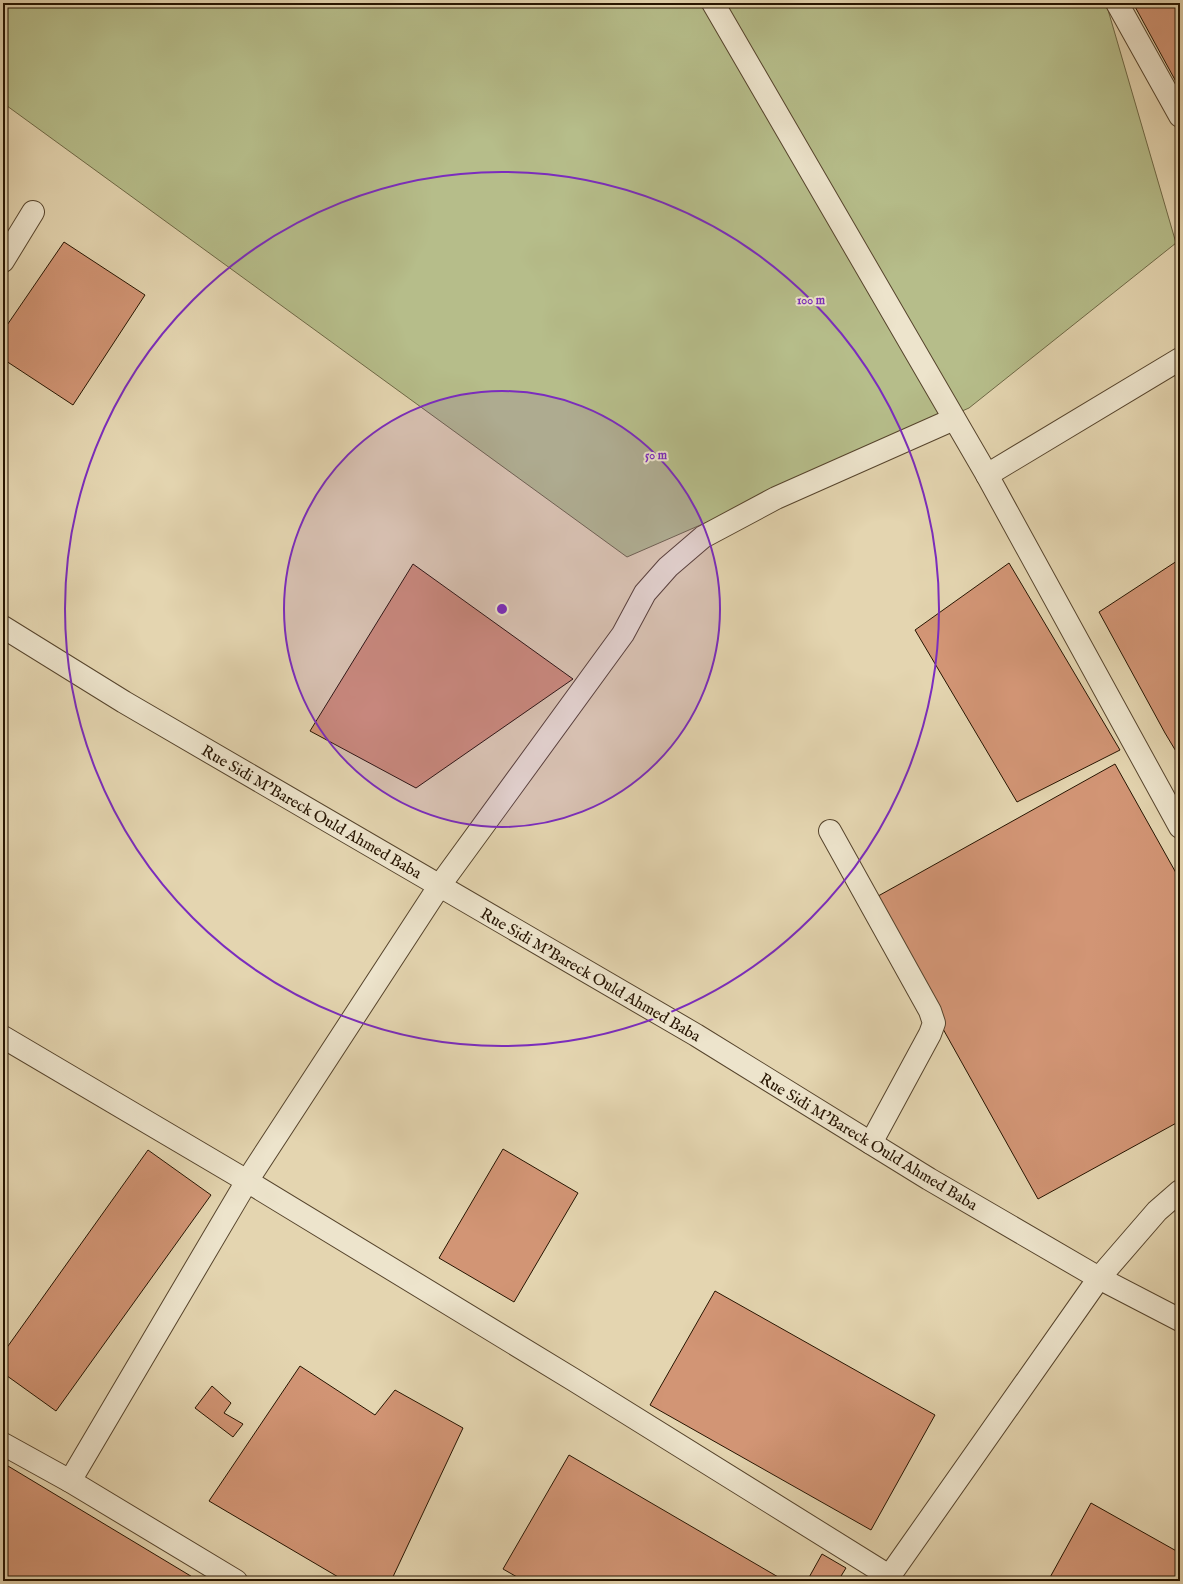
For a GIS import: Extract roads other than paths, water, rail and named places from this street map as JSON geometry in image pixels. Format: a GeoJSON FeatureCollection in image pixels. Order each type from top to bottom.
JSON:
{"type":"FeatureCollection","features":[{"type":"Feature","properties":{"kind":"street"},"geometry":{"type":"LineString","coordinates":[[713,3],[987,475],[1180,827]]}},
{"type":"Feature","properties":{"kind":"street"},"geometry":{"type":"LineString","coordinates":[[1117,3],[1180,116]]}},
{"type":"Feature","properties":{"kind":"street"},"geometry":{"type":"LineString","coordinates":[[3,261],[33,212]]}},
{"type":"Feature","properties":{"kind":"street"},"geometry":{"type":"LineString","coordinates":[[987,475],[1180,359]]}},
{"type":"Feature","properties":{"kind":"street"},"geometry":{"type":"LineString","coordinates":[[70,1481],[247,1181],[440,885],[623,634],[645,594],[668,567],[703,537],[776,498],[954,419]]}},
{"type":"Feature","properties":{"kind":"street","name":"Rue Sidi M'Bareck Ould Ahmed Baba"},"geometry":{"type":"LineString","coordinates":[[3,627],[111,694],[696,1035],[871,1143],[1099,1278],[1180,1320]]}},
{"type":"Feature","properties":{"kind":"street"},"geometry":{"type":"LineString","coordinates":[[830,831],[930,1011],[934,1023],[930,1034],[871,1143]]}},
{"type":"Feature","properties":{"kind":"street"},"geometry":{"type":"LineString","coordinates":[[3,1037],[247,1181],[574,1380],[887,1578],[1099,1278],[1157,1211],[1180,1191]]}},
{"type":"Feature","properties":{"kind":"street"},"geometry":{"type":"LineString","coordinates":[[3,1444],[70,1481],[236,1581]]}}]}
